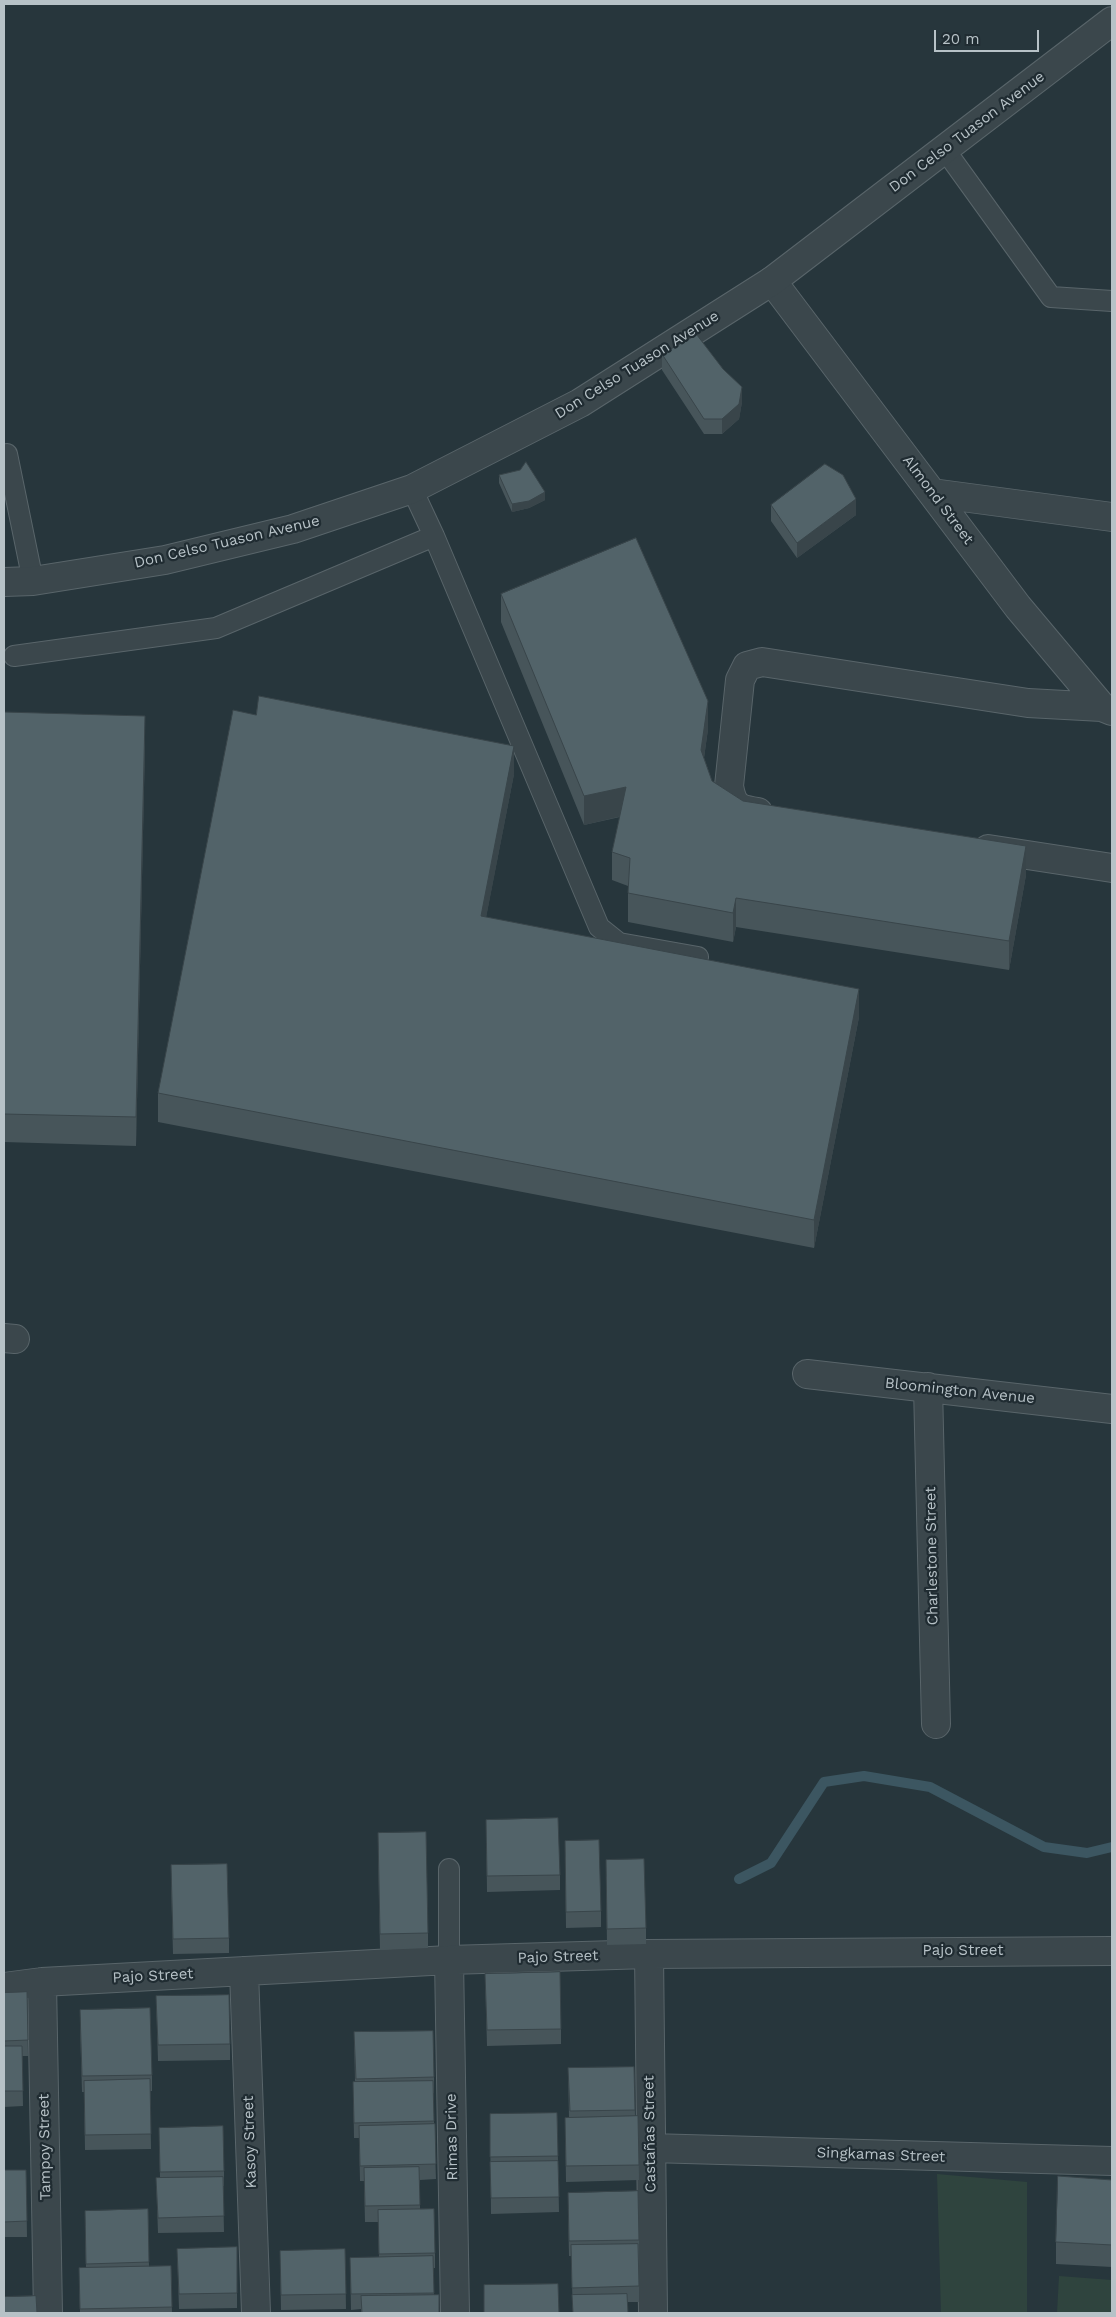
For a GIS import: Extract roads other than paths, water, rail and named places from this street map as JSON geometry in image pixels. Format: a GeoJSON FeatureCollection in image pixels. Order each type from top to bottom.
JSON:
{"type":"FeatureCollection","features":[{"type":"Feature","properties":{"kind":"street","name":"Don Celso Tuason Avenue"},"geometry":{"type":"LineString","coordinates":[[4,582],[33,581],[165,560],[284,532],[412,489],[580,403],[772,280],[1112,21]]}},
{"type":"Feature","properties":{"kind":"street","name":"Almond Street"},"geometry":{"type":"LineString","coordinates":[[772,280],[1018,606],[1107,709]]}},
{"type":"Feature","properties":{"kind":"street"},"geometry":{"type":"LineString","coordinates":[[932,493],[1112,517]]}},
{"type":"Feature","properties":{"kind":"street"},"geometry":{"type":"LineString","coordinates":[[780,816],[741,810],[731,799],[729,786],[740,680],[747,666],[762,662],[1028,703],[1107,709]]}},
{"type":"Feature","properties":{"kind":"street"},"geometry":{"type":"LineString","coordinates":[[966,845],[1112,868]]}},
{"type":"Feature","properties":{"kind":"street","name":"Bloomington Avenue"},"geometry":{"type":"LineString","coordinates":[[807,1374],[1112,1409]]}},
{"type":"Feature","properties":{"kind":"street","name":"Charlestone Street"},"geometry":{"type":"LineString","coordinates":[[928,1387],[936,1724]]}},
{"type":"Feature","properties":{"kind":"street","name":"Pajo Street"},"geometry":{"type":"LineString","coordinates":[[4,1986],[42,1982],[449,1960],[649,1954],[1112,1951]]}},
{"type":"Feature","properties":{"kind":"street","name":"Castañas Street"},"geometry":{"type":"LineString","coordinates":[[649,1954],[653,2313]]}},
{"type":"Feature","properties":{"kind":"street","name":"Rimas Drive"},"geometry":{"type":"LineString","coordinates":[[449,1960],[454,2313]]}},
{"type":"Feature","properties":{"kind":"street","name":"Kasoy Street"},"geometry":{"type":"LineString","coordinates":[[244,1971],[256,2313]]}},
{"type":"Feature","properties":{"kind":"street","name":"Tampoy Street"},"geometry":{"type":"LineString","coordinates":[[42,1982],[48,2313]]}},
{"type":"Feature","properties":{"kind":"street","name":"Singkamas Street"},"geometry":{"type":"LineString","coordinates":[[650,2148],[1112,2161]]}},
{"type":"Feature","properties":{"kind":"lane"},"geometry":{"type":"LineString","coordinates":[[945,150],[1051,297],[1112,301]]}},
{"type":"Feature","properties":{"kind":"lane"},"geometry":{"type":"LineString","coordinates":[[7,454],[33,581]]}},
{"type":"Feature","properties":{"kind":"lane"},"geometry":{"type":"LineString","coordinates":[[412,489],[434,536],[599,927],[619,943],[698,957]]}},
{"type":"Feature","properties":{"kind":"lane"},"geometry":{"type":"LineString","coordinates":[[14,656],[216,628],[434,536]]}},
{"type":"Feature","properties":{"kind":"lane"},"geometry":{"type":"LineString","coordinates":[[449,1869],[449,1960]]}},
{"type":"Feature","properties":{"kind":"waterway"},"geometry":{"type":"LineString","coordinates":[[739,1879],[771,1863],[824,1782],[864,1776],[930,1787],[1044,1847],[1087,1853],[1112,1847]]}}]}
